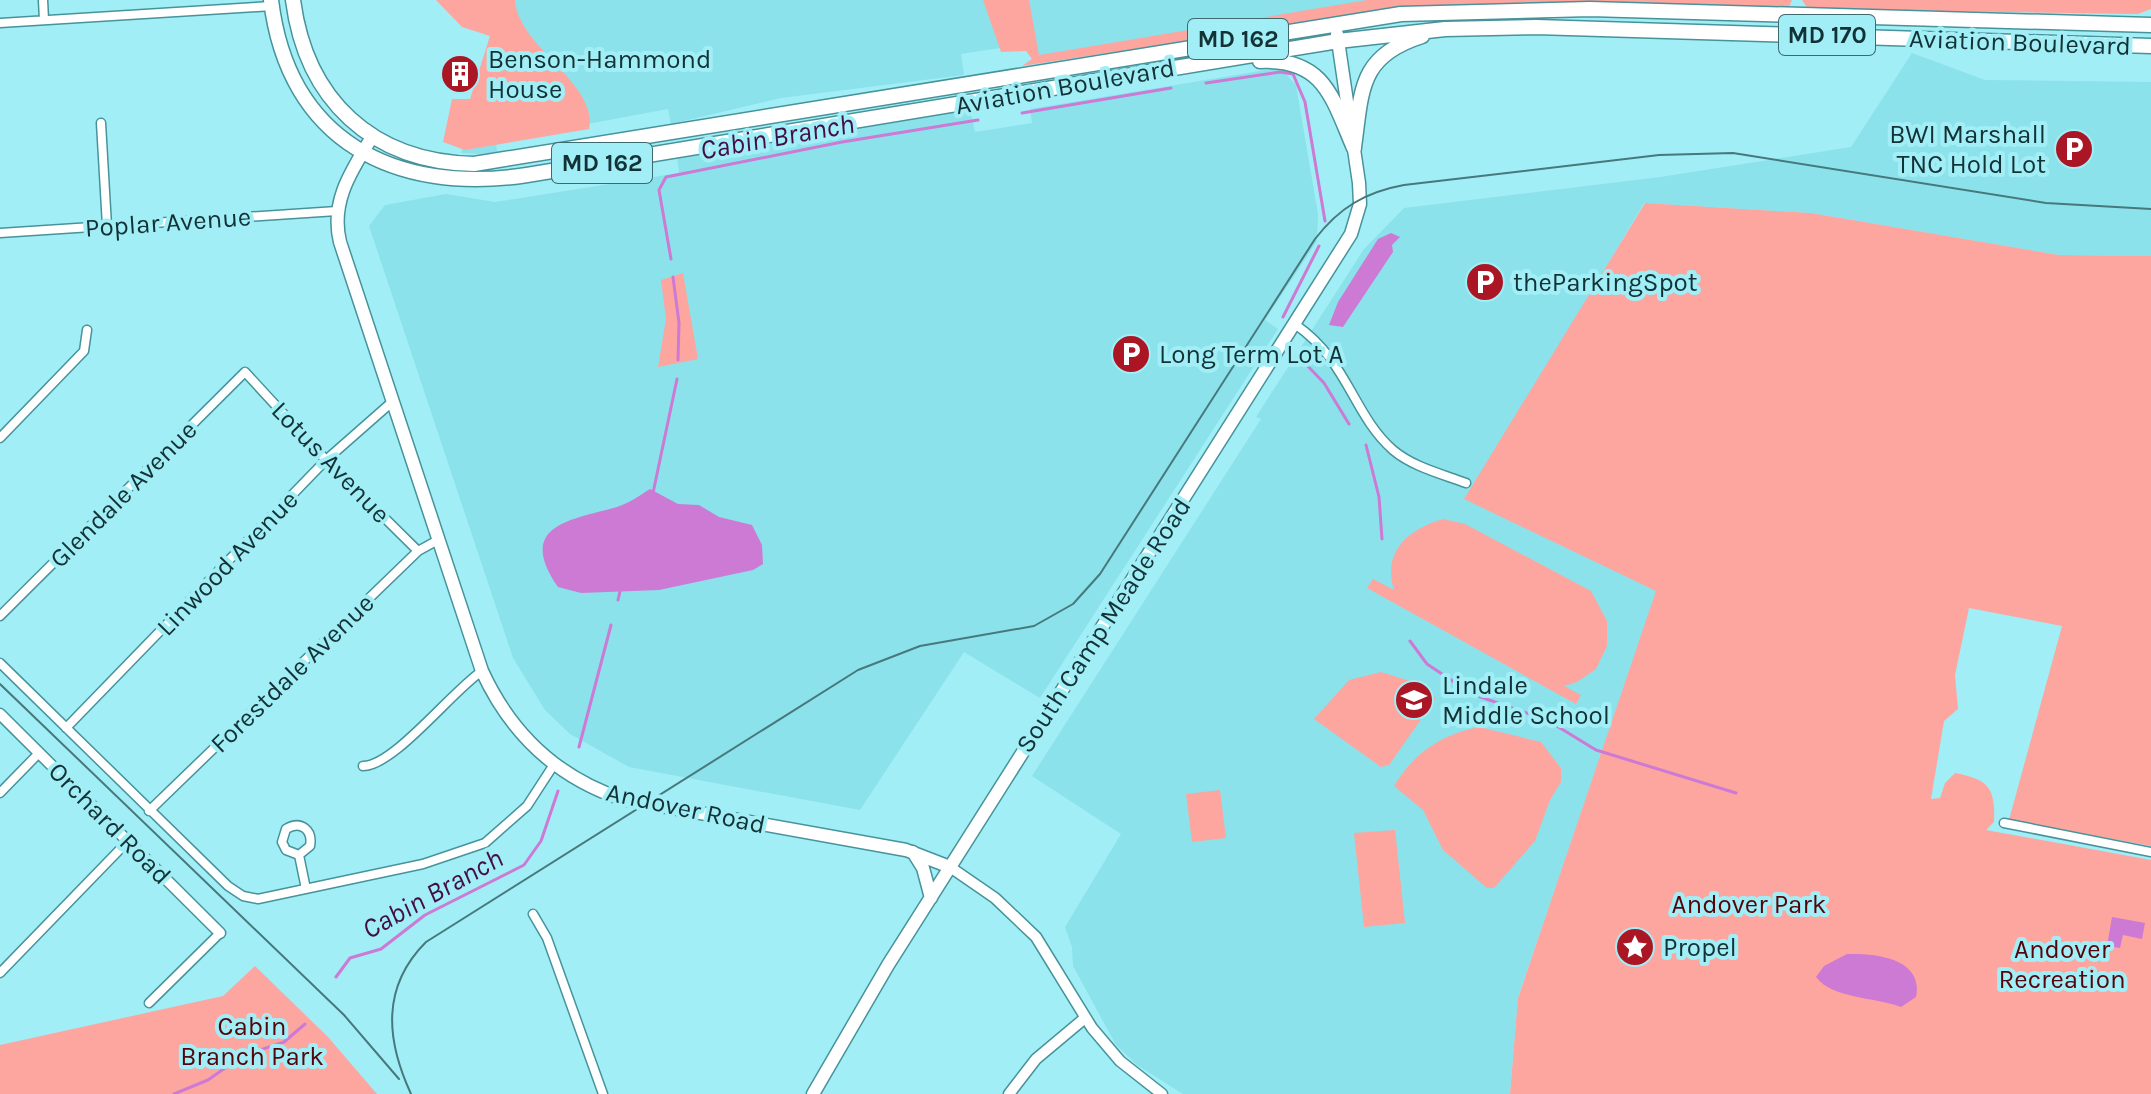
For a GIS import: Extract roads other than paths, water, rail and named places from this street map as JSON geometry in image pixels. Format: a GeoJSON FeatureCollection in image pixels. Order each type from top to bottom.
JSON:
{"type":"FeatureCollection","features":[{"type":"Feature","properties":{"kind":"main road","name":"Aviation Boulevard"},"geometry":{"type":"LineString","coordinates":[[293,0],[300,38],[318,79],[336,105],[372,137],[419,157],[474,164],[1335,23],[1441,11],[1555,9],[2151,25]]}},
{"type":"Feature","properties":{"kind":"main road","name":"Aviation Boulevard"},"geometry":{"type":"LineString","coordinates":[[272,3],[280,46],[296,82],[322,119],[363,153],[407,172],[460,181],[500,179],[626,159],[1338,41],[1445,29],[1661,29],[2151,46]]}},
{"type":"Feature","properties":{"kind":"main road","name":"MD 170"},"geometry":{"type":"LineString","coordinates":[[1335,23],[1354,148]]}},
{"type":"Feature","properties":{"kind":"main road","name":"MD 170"},"geometry":{"type":"LineString","coordinates":[[1354,148],[1363,86],[1372,67],[1396,46],[1445,29]]}},
{"type":"Feature","properties":{"kind":"main road"},"geometry":{"type":"LineString","coordinates":[[1208,62],[1285,61],[1309,70],[1328,89],[1354,148]]}},
{"type":"Feature","properties":{"kind":"main road","name":"Andover Road"},"geometry":{"type":"LineString","coordinates":[[372,137],[342,192],[337,211],[343,255],[482,671],[513,725],[553,766],[592,788],[641,803],[913,852],[950,867]]}},
{"type":"Feature","properties":{"kind":"main road"},"geometry":{"type":"LineString","coordinates":[[626,159],[639,139]]}},
{"type":"Feature","properties":{"kind":"main road","name":"South Camp Meade Road"},"geometry":{"type":"LineString","coordinates":[[813,1094],[841,1042],[950,867],[1337,259],[1356,218],[1360,198],[1354,148]]}},
{"type":"Feature","properties":{"kind":"main road"},"geometry":{"type":"LineString","coordinates":[[913,852],[923,868],[931,898]]}},
{"type":"Feature","properties":{"kind":"street"},"geometry":{"type":"LineString","coordinates":[[43,0],[44,20]]}},
{"type":"Feature","properties":{"kind":"street"},"geometry":{"type":"LineString","coordinates":[[0,23],[272,3]]}},
{"type":"Feature","properties":{"kind":"street"},"geometry":{"type":"LineString","coordinates":[[101,123],[107,226]]}},
{"type":"Feature","properties":{"kind":"street","name":"Poplar Avenue"},"geometry":{"type":"LineString","coordinates":[[0,233],[337,211]]}},
{"type":"Feature","properties":{"kind":"street"},"geometry":{"type":"LineString","coordinates":[[1296,325],[1332,357],[1392,449],[1416,464],[1466,483]]}},
{"type":"Feature","properties":{"kind":"street"},"geometry":{"type":"LineString","coordinates":[[0,438],[84,351],[87,330]]}},
{"type":"Feature","properties":{"kind":"street","name":"Lotus Avenue"},"geometry":{"type":"LineString","coordinates":[[245,372],[326,460],[418,551]]}},
{"type":"Feature","properties":{"kind":"street","name":"Glendale Avenue"},"geometry":{"type":"LineString","coordinates":[[0,616],[245,372]]}},
{"type":"Feature","properties":{"kind":"street","name":"Linwood Avenue"},"geometry":{"type":"LineString","coordinates":[[66,728],[326,460],[392,402]]}},
{"type":"Feature","properties":{"kind":"street","name":"Forestdale Avenue"},"geometry":{"type":"LineString","coordinates":[[149,811],[418,551],[438,540]]}},
{"type":"Feature","properties":{"kind":"street"},"geometry":{"type":"LineString","coordinates":[[0,663],[228,886],[243,896],[258,899],[423,864],[485,843],[527,806],[553,766]]}},
{"type":"Feature","properties":{"kind":"street"},"geometry":{"type":"LineString","coordinates":[[363,766],[383,761],[465,682],[482,671]]}},
{"type":"Feature","properties":{"kind":"street","name":"Orchard Road"},"geometry":{"type":"LineString","coordinates":[[0,714],[220,933]]}},
{"type":"Feature","properties":{"kind":"street"},"geometry":{"type":"LineString","coordinates":[[0,793],[39,753]]}},
{"type":"Feature","properties":{"kind":"street"},"geometry":{"type":"LineString","coordinates":[[2004,823],[2151,852]]}},
{"type":"Feature","properties":{"kind":"street"},"geometry":{"type":"LineString","coordinates":[[0,973],[128,841]]}},
{"type":"Feature","properties":{"kind":"street"},"geometry":{"type":"LineString","coordinates":[[299,855],[306,889]]}},
{"type":"Feature","properties":{"kind":"street","name":"Andover Road"},"geometry":{"type":"LineString","coordinates":[[950,867],[995,898],[1036,937],[1085,1018],[1120,1061],[1162,1094]]}},
{"type":"Feature","properties":{"kind":"street"},"geometry":{"type":"LineString","coordinates":[[533,914],[547,938],[603,1094]]}},
{"type":"Feature","properties":{"kind":"street"},"geometry":{"type":"LineString","coordinates":[[149,1003],[220,933]]}},
{"type":"Feature","properties":{"kind":"street"},"geometry":{"type":"LineString","coordinates":[[1009,1094],[1036,1059],[1085,1018]]}},
{"type":"Feature","properties":{"kind":"waterway","name":"Cabin Branch"},"geometry":{"type":"LineString","coordinates":[[1206,83],[1280,72],[1293,74],[1305,102],[1325,221]]}},
{"type":"Feature","properties":{"kind":"waterway","name":"Cabin Branch"},"geometry":{"type":"LineString","coordinates":[[1022,113],[1171,88]]}},
{"type":"Feature","properties":{"kind":"waterway","name":"Cabin Branch"},"geometry":{"type":"LineString","coordinates":[[671,259],[659,190],[666,177],[842,142],[978,120]]}},
{"type":"Feature","properties":{"kind":"waterway","name":"Cabin Branch"},"geometry":{"type":"LineString","coordinates":[[1283,317],[1319,246]]}},
{"type":"Feature","properties":{"kind":"waterway","name":"Cabin Branch"},"geometry":{"type":"LineString","coordinates":[[673,277],[679,323],[678,360]]}},
{"type":"Feature","properties":{"kind":"waterway","name":"Cabin Branch"},"geometry":{"type":"LineString","coordinates":[[1300,358],[1324,383],[1349,424]]}},
{"type":"Feature","properties":{"kind":"waterway","name":"Cabin Branch"},"geometry":{"type":"LineString","coordinates":[[653,493],[677,379]]}},
{"type":"Feature","properties":{"kind":"waterway","name":"Cabin Branch"},"geometry":{"type":"LineString","coordinates":[[1366,445],[1379,497],[1382,539]]}},
{"type":"Feature","properties":{"kind":"waterway","name":"Cabin Branch"},"geometry":{"type":"LineString","coordinates":[[618,600],[621,587]]}},
{"type":"Feature","properties":{"kind":"waterway","name":"Cabin Branch"},"geometry":{"type":"LineString","coordinates":[[579,747],[611,625]]}},
{"type":"Feature","properties":{"kind":"waterway","name":"Cabin Branch"},"geometry":{"type":"LineString","coordinates":[[1410,641],[1427,664],[1472,694],[1547,720],[1596,750],[1736,793]]}},
{"type":"Feature","properties":{"kind":"waterway","name":"Cabin Branch"},"geometry":{"type":"LineString","coordinates":[[336,977],[350,958],[381,949],[425,915],[524,865],[541,841],[558,791]]}},
{"type":"Feature","properties":{"kind":"waterway","name":"Cabin Branch"},"geometry":{"type":"LineString","coordinates":[[174,1094],[208,1080],[242,1056],[284,1042],[305,1024]]}},
{"type":"Feature","properties":{"kind":"tram line"},"geometry":{"type":"LineString","coordinates":[[411,1094],[396,1054],[392,1015],[401,977],[426,942],[858,670],[920,646],[1034,626],[1073,604],[1100,574],[1315,239],[1343,210],[1365,197],[1404,185],[1659,155],[1733,153],[2046,203],[2151,209]]}},
{"type":"Feature","properties":{"kind":"tram line"},"geometry":{"type":"LineString","coordinates":[[0,684],[344,1015],[399,1079]]}},
{"type":"Feature","properties":{"kind":"place","name":"Benson-Hammond House"},"geometry":{"type":"Point","coordinates":[460,74]}},
{"type":"Feature","properties":{"kind":"place","name":"BWI Marshall TNC Hold Lot"},"geometry":{"type":"Point","coordinates":[2074,149]}},
{"type":"Feature","properties":{"kind":"place","name":"theParkingSpot"},"geometry":{"type":"Point","coordinates":[1485,282]}},
{"type":"Feature","properties":{"kind":"place","name":"Long Term Lot A"},"geometry":{"type":"Point","coordinates":[1131,354]}},
{"type":"Feature","properties":{"kind":"place","name":"Lindale Middle School"},"geometry":{"type":"Point","coordinates":[1414,700]}},
{"type":"Feature","properties":{"kind":"place","name":"Propel"},"geometry":{"type":"Point","coordinates":[1635,947]}},
{"type":"Feature","properties":{"kind":"park label","name":"Andover Park"},"geometry":{"type":"Point","coordinates":[1749,904]}},
{"type":"Feature","properties":{"kind":"park label","name":"Andover Recreation"},"geometry":{"type":"Point","coordinates":[2062,964]}},
{"type":"Feature","properties":{"kind":"park label","name":"Cabin Branch Park"},"geometry":{"type":"Point","coordinates":[252,1041]}}]}
